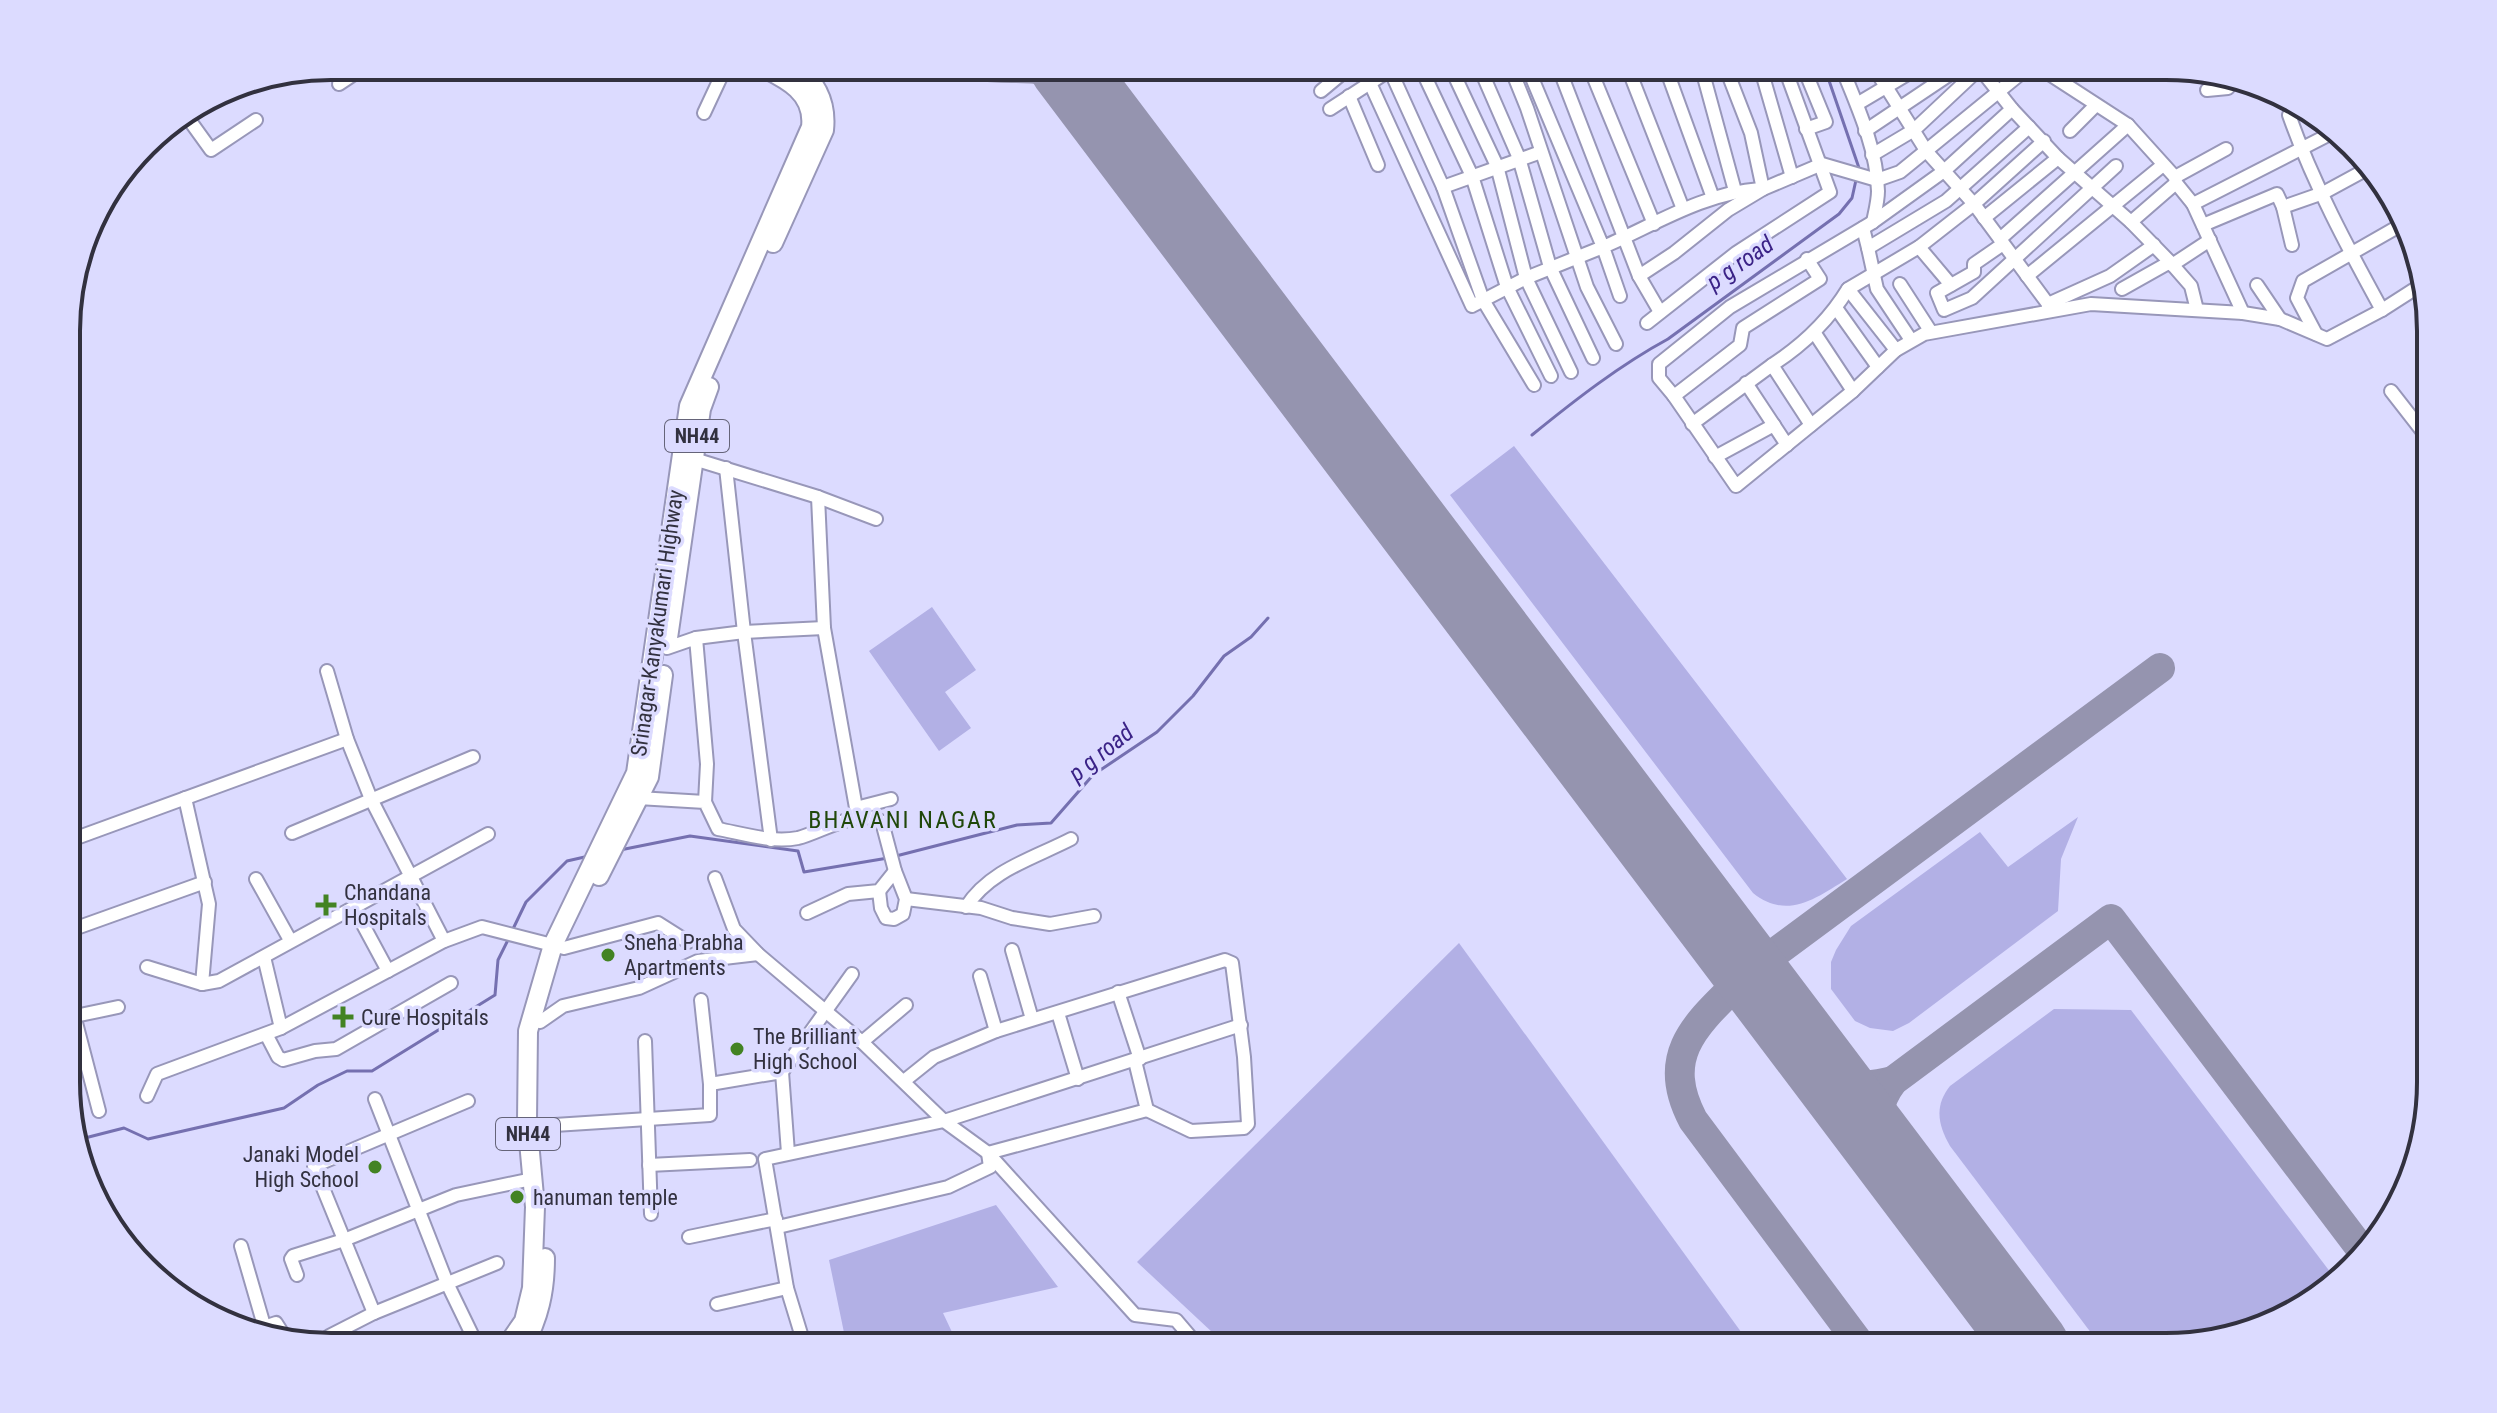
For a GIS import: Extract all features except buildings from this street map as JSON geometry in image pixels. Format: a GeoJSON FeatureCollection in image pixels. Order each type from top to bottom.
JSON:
{"type":"FeatureCollection","features":[{"type":"Feature","properties":{"kind":"highway","name":"Srinagar-Kanyakumari Highway"},"geometry":{"type":"LineString","coordinates":[[516,1333],[524,1321],[532,1288],[535,1207],[527,1120],[528,1031],[559,947],[614,830],[636,773],[689,406],[811,127],[813,115],[810,103],[790,80]]}},
{"type":"Feature","properties":{"kind":"highway","name":"Srinagar-Kanyakumari Highway"},"geometry":{"type":"LineString","coordinates":[[614,830],[649,777],[701,409],[711,379],[824,130],[826,112],[822,98],[807,80]]}},
{"type":"Feature","properties":{"kind":"highway","name":"Srinagar-Kanyakumari Highway"},"geometry":{"type":"LineString","coordinates":[[530,1333],[545,1285],[545,1209],[539,1126],[540,1022],[559,947]]}},
{"type":"Feature","properties":{"kind":"street"},"geometry":{"type":"LineString","coordinates":[[339,84],[345,80]]}},
{"type":"Feature","properties":{"kind":"street"},"geometry":{"type":"LineString","coordinates":[[704,113],[719,80]]}},
{"type":"Feature","properties":{"kind":"street"},"geometry":{"type":"LineString","coordinates":[[1321,91],[1334,80]]}},
{"type":"Feature","properties":{"kind":"street"},"geometry":{"type":"LineString","coordinates":[[1330,109],[1375,80]]}},
{"type":"Feature","properties":{"kind":"street"},"geometry":{"type":"LineString","coordinates":[[1398,80],[1443,187],[1483,300],[1534,385]]}},
{"type":"Feature","properties":{"kind":"street"},"geometry":{"type":"LineString","coordinates":[[1427,80],[1472,176],[1507,287],[1551,376]]}},
{"type":"Feature","properties":{"kind":"street"},"geometry":{"type":"LineString","coordinates":[[1457,80],[1497,166],[1526,278],[1571,372]]}},
{"type":"Feature","properties":{"kind":"street"},"geometry":{"type":"LineString","coordinates":[[1485,80],[1519,158],[1550,267],[1593,358]]}},
{"type":"Feature","properties":{"kind":"street"},"geometry":{"type":"LineString","coordinates":[[1515,80],[1587,287],[1616,344]]}},
{"type":"Feature","properties":{"kind":"street"},"geometry":{"type":"LineString","coordinates":[[1533,80],[1603,247],[1620,296]]}},
{"type":"Feature","properties":{"kind":"street"},"geometry":{"type":"LineString","coordinates":[[1563,80],[1639,276],[1660,312]]}},
{"type":"Feature","properties":{"kind":"street"},"geometry":{"type":"LineString","coordinates":[[1595,80],[1654,224]]}},
{"type":"Feature","properties":{"kind":"street"},"geometry":{"type":"LineString","coordinates":[[1632,80],[1683,209]]}},
{"type":"Feature","properties":{"kind":"street"},"geometry":{"type":"LineString","coordinates":[[1670,80],[1713,198]]}},
{"type":"Feature","properties":{"kind":"street"},"geometry":{"type":"LineString","coordinates":[[1705,80],[1735,191]]}},
{"type":"Feature","properties":{"kind":"street"},"geometry":{"type":"LineString","coordinates":[[1730,80],[1751,133],[1763,189]]}},
{"type":"Feature","properties":{"kind":"street"},"geometry":{"type":"LineString","coordinates":[[1764,80],[1792,177]]}},
{"type":"Feature","properties":{"kind":"street"},"geometry":{"type":"LineString","coordinates":[[1647,323],[1736,253],[1830,192],[1791,80]]}},
{"type":"Feature","properties":{"kind":"street"},"geometry":{"type":"LineString","coordinates":[[1806,129],[1826,122],[1809,80]]}},
{"type":"Feature","properties":{"kind":"street"},"geometry":{"type":"LineString","coordinates":[[1847,80],[1872,155],[1871,178],[1878,193],[1868,225],[1872,273],[1877,289],[1911,340]]}},
{"type":"Feature","properties":{"kind":"street"},"geometry":{"type":"LineString","coordinates":[[1881,80],[1927,152],[1974,204],[2048,308]]}},
{"type":"Feature","properties":{"kind":"street"},"geometry":{"type":"LineString","coordinates":[[1857,104],[1896,80]]}},
{"type":"Feature","properties":{"kind":"street"},"geometry":{"type":"LineString","coordinates":[[1865,131],[1942,80]]}},
{"type":"Feature","properties":{"kind":"street"},"geometry":{"type":"LineString","coordinates":[[1872,155],[1914,130],[1966,80]]}},
{"type":"Feature","properties":{"kind":"street"},"geometry":{"type":"LineString","coordinates":[[1988,80],[2058,158],[2154,245],[2191,286],[2197,310]]}},
{"type":"Feature","properties":{"kind":"street"},"geometry":{"type":"LineString","coordinates":[[1639,276],[1728,210],[1763,189],[1822,164],[1871,178],[1900,172],[2013,80]]}},
{"type":"Feature","properties":{"kind":"street"},"geometry":{"type":"LineString","coordinates":[[2058,80],[2128,125],[2176,180],[2193,204],[2243,313]]}},
{"type":"Feature","properties":{"kind":"street"},"geometry":{"type":"LineString","coordinates":[[1370,83],[1472,306],[1526,278],[1624,238],[1683,209],[1735,191],[1763,189]]}},
{"type":"Feature","properties":{"kind":"street"},"geometry":{"type":"LineString","coordinates":[[2207,90],[2227,88]]}},
{"type":"Feature","properties":{"kind":"street"},"geometry":{"type":"LineString","coordinates":[[1349,96],[1378,165]]}},
{"type":"Feature","properties":{"kind":"street"},"geometry":{"type":"LineString","coordinates":[[2070,131],[2096,105]]}},
{"type":"Feature","properties":{"kind":"street"},"geometry":{"type":"LineString","coordinates":[[2012,109],[1944,171],[1868,225],[1730,307],[1659,364],[1659,378],[1736,486],[1853,391],[1896,350],[1931,332],[2048,308],[2091,304],[2243,313],[2280,319],[2327,339],[2413,290]]}},
{"type":"Feature","properties":{"kind":"street"},"geometry":{"type":"LineString","coordinates":[[2289,115],[2301,150],[2382,310]]}},
{"type":"Feature","properties":{"kind":"street"},"geometry":{"type":"LineString","coordinates":[[191,122],[211,150],[256,120]]}},
{"type":"Feature","properties":{"kind":"street"},"geometry":{"type":"LineString","coordinates":[[2116,166],[1972,298],[1944,310],[1937,293],[1974,272],[1974,264],[2002,242],[2128,125]]}},
{"type":"Feature","properties":{"kind":"street"},"geometry":{"type":"LineString","coordinates":[[1868,248],[1946,201],[2029,127]]}},
{"type":"Feature","properties":{"kind":"street"},"geometry":{"type":"LineString","coordinates":[[2193,204],[2325,136]]}},
{"type":"Feature","properties":{"kind":"street"},"geometry":{"type":"LineString","coordinates":[[1692,424],[1791,352],[1836,308],[1848,289],[1919,247],[1974,204],[2044,141]]}},
{"type":"Feature","properties":{"kind":"street"},"geometry":{"type":"LineString","coordinates":[[2131,222],[2176,180],[2226,149]]}},
{"type":"Feature","properties":{"kind":"street"},"geometry":{"type":"LineString","coordinates":[[1443,187],[1541,152]]}},
{"type":"Feature","properties":{"kind":"street"},"geometry":{"type":"LineString","coordinates":[[1984,218],[2058,158]]}},
{"type":"Feature","properties":{"kind":"street"},"geometry":{"type":"LineString","coordinates":[[2027,276],[2163,165]]}},
{"type":"Feature","properties":{"kind":"street"},"geometry":{"type":"LineString","coordinates":[[2283,207],[2323,193],[2361,172]]}},
{"type":"Feature","properties":{"kind":"street"},"geometry":{"type":"LineString","coordinates":[[2203,225],[2277,194],[2292,245]]}},
{"type":"Feature","properties":{"kind":"street"},"geometry":{"type":"LineString","coordinates":[[2316,334],[2297,298],[2303,281],[2395,229]]}},
{"type":"Feature","properties":{"kind":"street"},"geometry":{"type":"LineString","coordinates":[[2122,289],[2210,240]]}},
{"type":"Feature","properties":{"kind":"street"},"geometry":{"type":"LineString","coordinates":[[2048,308],[2110,276],[2154,245]]}},
{"type":"Feature","properties":{"kind":"street"},"geometry":{"type":"LineString","coordinates":[[1919,247],[1951,285]]}},
{"type":"Feature","properties":{"kind":"street"},"geometry":{"type":"LineString","coordinates":[[1674,396],[1740,345],[1743,328],[1820,279],[1807,259]]}},
{"type":"Feature","properties":{"kind":"street"},"geometry":{"type":"LineString","coordinates":[[1900,284],[1931,332]]}},
{"type":"Feature","properties":{"kind":"street"},"geometry":{"type":"LineString","coordinates":[[2257,285],[2280,319]]}},
{"type":"Feature","properties":{"kind":"street"},"geometry":{"type":"LineString","coordinates":[[1848,289],[1896,350]]}},
{"type":"Feature","properties":{"kind":"street"},"geometry":{"type":"LineString","coordinates":[[1836,308],[1878,367]]}},
{"type":"Feature","properties":{"kind":"street"},"geometry":{"type":"LineString","coordinates":[[1814,332],[1853,391]]}},
{"type":"Feature","properties":{"kind":"street"},"geometry":{"type":"LineString","coordinates":[[1772,365],[1811,425]]}},
{"type":"Feature","properties":{"kind":"street"},"geometry":{"type":"LineString","coordinates":[[1746,383],[1787,445]]}},
{"type":"Feature","properties":{"kind":"street"},"geometry":{"type":"LineString","coordinates":[[2391,391],[2416,423]]}},
{"type":"Feature","properties":{"kind":"street"},"geometry":{"type":"LineString","coordinates":[[1715,457],[1774,425]]}},
{"type":"Feature","properties":{"kind":"street"},"geometry":{"type":"LineString","coordinates":[[694,459],[818,497],[876,519]]}},
{"type":"Feature","properties":{"kind":"street"},"geometry":{"type":"LineString","coordinates":[[726,468],[771,840]]}},
{"type":"Feature","properties":{"kind":"street"},"geometry":{"type":"LineString","coordinates":[[818,497],[824,628],[855,813]]}},
{"type":"Feature","properties":{"kind":"street"},"geometry":{"type":"LineString","coordinates":[[667,648],[696,638],[824,628]]}},
{"type":"Feature","properties":{"kind":"street"},"geometry":{"type":"LineString","coordinates":[[696,638],[707,764],[705,802],[718,829],[771,840],[797,838],[891,799]]}},
{"type":"Feature","properties":{"kind":"street"},"geometry":{"type":"LineString","coordinates":[[327,671],[347,739],[371,799],[444,941]]}},
{"type":"Feature","properties":{"kind":"street"},"geometry":{"type":"LineString","coordinates":[[80,837],[347,739]]}},
{"type":"Feature","properties":{"kind":"street"},"geometry":{"type":"LineString","coordinates":[[292,833],[473,757]]}},
{"type":"Feature","properties":{"kind":"street"},"geometry":{"type":"LineString","coordinates":[[185,798],[209,904],[202,984]]}},
{"type":"Feature","properties":{"kind":"street"},"geometry":{"type":"LineString","coordinates":[[638,798],[705,802]]}},
{"type":"Feature","properties":{"kind":"street"},"geometry":{"type":"LineString","coordinates":[[855,813],[882,822],[906,899],[903,914],[894,919],[886,918],[879,891],[895,871]]}},
{"type":"Feature","properties":{"kind":"street"},"geometry":{"type":"LineString","coordinates":[[147,967],[202,984],[219,981],[488,834]]}},
{"type":"Feature","properties":{"kind":"street"},"geometry":{"type":"LineString","coordinates":[[966,907],[977,889],[999,872],[1071,839]]}},
{"type":"Feature","properties":{"kind":"street"},"geometry":{"type":"LineString","coordinates":[[715,878],[734,929],[758,954],[862,1042],[944,1121],[988,1153],[1135,1315],[1176,1320],[1187,1333]]}},
{"type":"Feature","properties":{"kind":"street"},"geometry":{"type":"LineString","coordinates":[[256,879],[290,940]]}},
{"type":"Feature","properties":{"kind":"street"},"geometry":{"type":"LineString","coordinates":[[80,927],[205,882]]}},
{"type":"Feature","properties":{"kind":"street"},"geometry":{"type":"LineString","coordinates":[[807,913],[848,894],[879,891]]}},
{"type":"Feature","properties":{"kind":"street"},"geometry":{"type":"LineString","coordinates":[[906,899],[1050,924],[1094,916]]}},
{"type":"Feature","properties":{"kind":"street"},"geometry":{"type":"LineString","coordinates":[[354,908],[388,971]]}},
{"type":"Feature","properties":{"kind":"street"},"geometry":{"type":"LineString","coordinates":[[147,1096],[157,1074],[281,1028],[444,941],[482,927],[559,947],[658,923],[688,942]]}},
{"type":"Feature","properties":{"kind":"street"},"geometry":{"type":"LineString","coordinates":[[1012,950],[1032,1019]]}},
{"type":"Feature","properties":{"kind":"street"},"geometry":{"type":"LineString","coordinates":[[540,1022],[563,1006],[639,988],[698,961],[758,954]]}},
{"type":"Feature","properties":{"kind":"street"},"geometry":{"type":"LineString","coordinates":[[264,957],[281,1028]]}},
{"type":"Feature","properties":{"kind":"street"},"geometry":{"type":"LineString","coordinates":[[904,1081],[934,1057],[996,1031],[1225,960],[1232,963],[1241,1025],[1248,1124],[1244,1128],[1191,1131],[1147,1110],[988,1153]]}},
{"type":"Feature","properties":{"kind":"street"},"geometry":{"type":"LineString","coordinates":[[788,1153],[782,1072],[852,974]]}},
{"type":"Feature","properties":{"kind":"street"},"geometry":{"type":"LineString","coordinates":[[980,976],[996,1031]]}},
{"type":"Feature","properties":{"kind":"street"},"geometry":{"type":"LineString","coordinates":[[266,1034],[278,1057],[283,1060],[336,1049],[451,983]]}},
{"type":"Feature","properties":{"kind":"street"},"geometry":{"type":"LineString","coordinates":[[1118,992],[1138,1060],[1147,1110]]}},
{"type":"Feature","properties":{"kind":"street"},"geometry":{"type":"LineString","coordinates":[[539,1126],[710,1115],[710,1084],[701,1000]]}},
{"type":"Feature","properties":{"kind":"street"},"geometry":{"type":"LineString","coordinates":[[862,1042],[906,1005]]}},
{"type":"Feature","properties":{"kind":"street"},"geometry":{"type":"LineString","coordinates":[[80,1015],[118,1007]]}},
{"type":"Feature","properties":{"kind":"street"},"geometry":{"type":"LineString","coordinates":[[1058,1013],[1078,1079]]}},
{"type":"Feature","properties":{"kind":"street"},"geometry":{"type":"LineString","coordinates":[[801,1333],[787,1288],[765,1159],[944,1121],[1241,1025]]}},
{"type":"Feature","properties":{"kind":"street"},"geometry":{"type":"LineString","coordinates":[[80,1036],[99,1111]]}},
{"type":"Feature","properties":{"kind":"street"},"geometry":{"type":"LineString","coordinates":[[645,1041],[651,1214]]}},
{"type":"Feature","properties":{"kind":"street"},"geometry":{"type":"LineString","coordinates":[[710,1084],[782,1072]]}},
{"type":"Feature","properties":{"kind":"street"},"geometry":{"type":"LineString","coordinates":[[375,1099],[447,1283],[471,1333]]}},
{"type":"Feature","properties":{"kind":"street"},"geometry":{"type":"LineString","coordinates":[[374,1313],[314,1166],[468,1101]]}},
{"type":"Feature","properties":{"kind":"street"},"geometry":{"type":"LineString","coordinates":[[689,1237],[777,1223],[948,1187],[990,1167],[988,1153]]}},
{"type":"Feature","properties":{"kind":"street"},"geometry":{"type":"LineString","coordinates":[[649,1165],[750,1160]]}},
{"type":"Feature","properties":{"kind":"street"},"geometry":{"type":"LineString","coordinates":[[297,1275],[291,1259],[293,1256],[344,1240],[456,1195],[532,1179]]}},
{"type":"Feature","properties":{"kind":"street"},"geometry":{"type":"LineString","coordinates":[[241,1246],[263,1323]]}},
{"type":"Feature","properties":{"kind":"street"},"geometry":{"type":"LineString","coordinates":[[335,1333],[374,1313],[497,1263]]}},
{"type":"Feature","properties":{"kind":"street"},"geometry":{"type":"LineString","coordinates":[[717,1304],[787,1288]]}},
{"type":"Feature","properties":{"kind":"shaded area"},"geometry":{"type":"Polygon","coordinates":[[[1514,446],[1847,879],[1812,899],[1789,906],[1765,901],[1753,893],[1450,495],[1514,446]]]}},
{"type":"Feature","properties":{"kind":"shaded area"},"geometry":{"type":"Polygon","coordinates":[[[932,607],[976,670],[945,692],[971,728],[939,751],[869,651],[932,607]]]}},
{"type":"Feature","properties":{"kind":"shaded area"},"geometry":{"type":"Polygon","coordinates":[[[2078,817],[2061,859],[2058,911],[1909,1023],[1893,1031],[1870,1028],[1855,1021],[1831,989],[1831,962],[1851,926],[1980,832],[2008,867],[2078,817]]]}},
{"type":"Feature","properties":{"kind":"shaded area"},"geometry":{"type":"Polygon","coordinates":[[[1459,943],[1741,1332],[1213,1333],[1137,1262],[1459,943]]]}},
{"type":"Feature","properties":{"kind":"shaded area"},"geometry":{"type":"Polygon","coordinates":[[[2054,1009],[2131,1010],[2330,1272],[2292,1299],[2247,1320],[2183,1332],[2090,1332],[1950,1146],[1943,1131],[1940,1108],[1950,1086],[2054,1009]]]}},
{"type":"Feature","properties":{"kind":"shaded area"},"geometry":{"type":"Polygon","coordinates":[[[996,1205],[1058,1287],[943,1313],[952,1333],[844,1333],[829,1260],[996,1205]]]}},
{"type":"Feature","properties":{"kind":"waterway","name":"p g road"},"geometry":{"type":"LineString","coordinates":[[1829,80],[1858,172]]}},
{"type":"Feature","properties":{"kind":"waterway","name":"p g road"},"geometry":{"type":"LineString","coordinates":[[1532,435],[1598,384],[1668,339],[1839,214],[1852,198],[1856,180]]}},
{"type":"Feature","properties":{"kind":"waterway","name":"p g road"},"geometry":{"type":"LineString","coordinates":[[896,856],[1017,825],[1051,823],[1093,775],[1157,732],[1193,696],[1224,656],[1251,637],[1268,618]]}},
{"type":"Feature","properties":{"kind":"waterway"},"geometry":{"type":"LineString","coordinates":[[620,850],[690,836],[798,851],[804,872],[888,858]]}},
{"type":"Feature","properties":{"kind":"waterway"},"geometry":{"type":"LineString","coordinates":[[512,931],[526,902],[567,861],[589,856]]}},
{"type":"Feature","properties":{"kind":"waterway"},"geometry":{"type":"LineString","coordinates":[[87,1138],[124,1128],[148,1139],[284,1108],[318,1085],[347,1071],[372,1071],[495,995],[498,960],[509,938]]}},
{"type":"Feature","properties":{"kind":"taxiway"},"geometry":{"type":"LineString","coordinates":[[1074,80],[1080,83]]}},
{"type":"Feature","properties":{"kind":"taxiway"},"geometry":{"type":"LineString","coordinates":[[1851,1332],[1693,1120],[1683,1095],[1680,1074],[1682,1055],[1690,1037],[1701,1021],[1749,972],[2160,668]]}},
{"type":"Feature","properties":{"kind":"taxiway"},"geometry":{"type":"LineString","coordinates":[[1885,1150],[1879,1132],[1878,1114],[1893,1081],[2111,919],[2357,1244]]}},
{"type":"Feature","properties":{"kind":"taxiway"},"geometry":{"type":"LineString","coordinates":[[1824,1071],[1857,1085],[1893,1081]]}},
{"type":"Feature","properties":{"kind":"runway"},"geometry":{"type":"LineString","coordinates":[[1077,80],[2022,1332]]}},
{"type":"Feature","properties":{"kind":"place","name":"Chandana Hospitals"},"geometry":{"type":"Point","coordinates":[326,905]}},
{"type":"Feature","properties":{"kind":"place","name":"Sneha Prabha Apartments"},"geometry":{"type":"Point","coordinates":[608,955]}},
{"type":"Feature","properties":{"kind":"place","name":"Cure Hospitals"},"geometry":{"type":"Point","coordinates":[343,1017]}},
{"type":"Feature","properties":{"kind":"place","name":"The Brilliant High School"},"geometry":{"type":"Point","coordinates":[737,1049]}},
{"type":"Feature","properties":{"kind":"place","name":"Janaki Model High School"},"geometry":{"type":"Point","coordinates":[375,1167]}},
{"type":"Feature","properties":{"kind":"place","name":"hanuman temple"},"geometry":{"type":"Point","coordinates":[517,1197]}},
{"type":"Feature","properties":{"kind":"district","name":"BHAVANI NAGAR"},"geometry":{"type":"Point","coordinates":[903,820]}}]}
